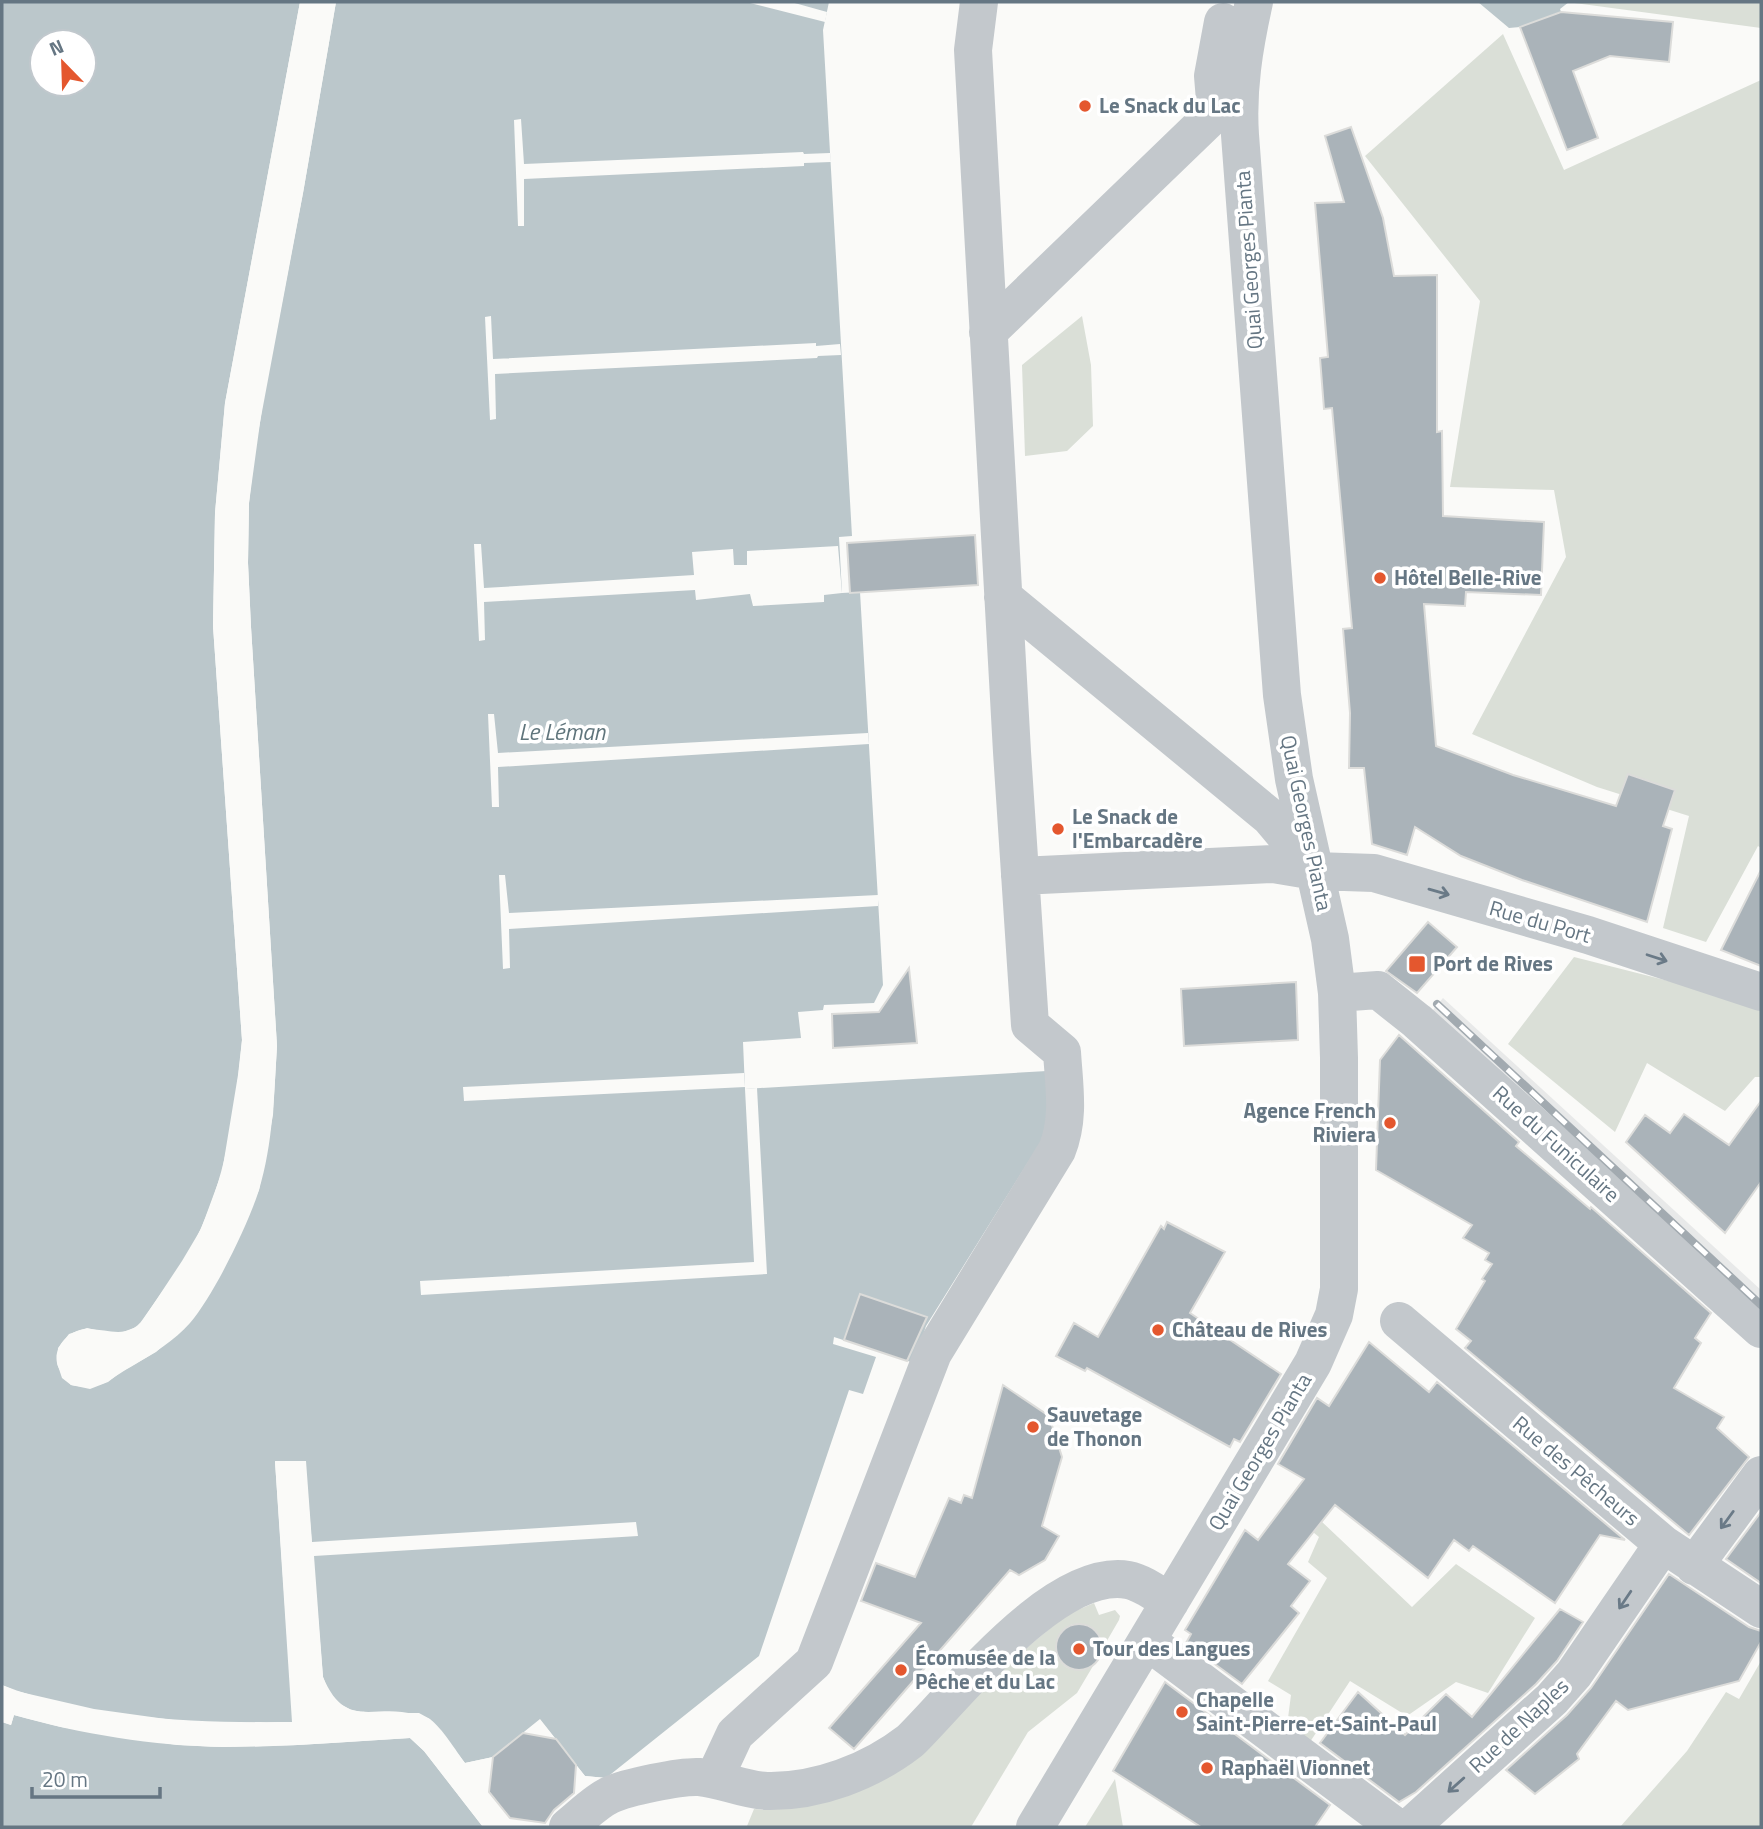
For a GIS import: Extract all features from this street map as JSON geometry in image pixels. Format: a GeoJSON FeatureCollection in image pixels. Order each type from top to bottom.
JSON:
{"type":"FeatureCollection","features":[{"type":"Feature","properties":{"kind":"street"},"geometry":{"type":"LineString","coordinates":[[714,1779],[735,1734],[814,1662],[933,1353],[1057,1150],[1064,1133],[1066,1115],[1062,1052],[1030,1025],[973,50],[979,2]]}},
{"type":"Feature","properties":{"kind":"street"},"geometry":{"type":"LineString","coordinates":[[988,332],[1216,112],[1213,76],[1239,10]]}},
{"type":"Feature","properties":{"kind":"street","name":"Quai Georges Pianta"},"geometry":{"type":"LineString","coordinates":[[1035,1827],[1313,1363],[1334,1315],[1341,1272],[1337,993],[1330,939],[1294,779],[1282,695],[1240,135],[1239,10]]}},
{"type":"Feature","properties":{"kind":"street"},"geometry":{"type":"LineString","coordinates":[[1003,597],[1270,817],[1315,871]]}},
{"type":"Feature","properties":{"kind":"street","name":"Rue du Port"},"geometry":{"type":"LineString","coordinates":[[1020,876],[1273,864],[1315,871],[1374,873],[1588,935],[1761,992]]}},
{"type":"Feature","properties":{"kind":"street","name":"Rue du Funiculaire"},"geometry":{"type":"LineString","coordinates":[[1337,993],[1378,990],[1417,1021],[1761,1329]]}},
{"type":"Feature","properties":{"kind":"street","name":"Rue des Pêcheurs"},"geometry":{"type":"LineString","coordinates":[[1399,1321],[1663,1544],[1761,1609]]}},
{"type":"Feature","properties":{"kind":"street"},"geometry":{"type":"LineString","coordinates":[[1694,1566],[1761,1475]]}},
{"type":"Feature","properties":{"kind":"street","name":"Rue de Naples"},"geometry":{"type":"LineString","coordinates":[[1410,1827],[1552,1699],[1574,1674],[1663,1544]]}},
{"type":"Feature","properties":{"kind":"street"},"geometry":{"type":"LineString","coordinates":[[568,1827],[602,1800],[620,1791],[682,1778],[714,1779],[765,1791],[810,1786],[859,1772],[910,1741],[1000,1646],[1024,1625],[1071,1594],[1117,1579],[1140,1584],[1170,1602]]}},
{"type":"Feature","properties":{"kind":"street"},"geometry":{"type":"LineString","coordinates":[[1147,1641],[1396,1827]]}},
{"type":"Feature","properties":{"kind":"shaded area"},"geometry":{"type":"Polygon","coordinates":[[[1567,2],[1761,2],[1761,28],[1567,2]]]}},
{"type":"Feature","properties":{"kind":"shaded area"},"geometry":{"type":"Polygon","coordinates":[[[1503,34],[1564,170],[1761,80],[1761,848],[1758,846],[1706,942],[1663,928],[1689,816],[1597,787],[1472,734],[1566,557],[1554,490],[1450,487],[1480,301],[1365,156],[1503,34]]]}},
{"type":"Feature","properties":{"kind":"shaded area"},"geometry":{"type":"Polygon","coordinates":[[[1082,316],[1091,365],[1093,426],[1067,451],[1025,456],[1022,365],[1082,316]]]}},
{"type":"Feature","properties":{"kind":"shaded area"},"geometry":{"type":"Polygon","coordinates":[[[1574,957],[1732,997],[1761,1007],[1761,1077],[1755,1077],[1725,1111],[1647,1063],[1615,1132],[1508,1044],[1574,957]]]}},
{"type":"Feature","properties":{"kind":"shaded area"},"geometry":{"type":"Polygon","coordinates":[[[1443,998],[1761,1290],[1761,1317],[1432,1011],[1443,998]]]}},
{"type":"Feature","properties":{"kind":"shaded area"},"geometry":{"type":"Polygon","coordinates":[[[1302,1503],[1412,1607],[1456,1564],[1535,1618],[1488,1693],[1456,1682],[1407,1716],[1350,1681],[1310,1742],[1288,1718],[1291,1695],[1268,1681],[1327,1578],[1308,1562],[1319,1537],[1291,1514],[1302,1503]]]}},
{"type":"Feature","properties":{"kind":"shaded area"},"geometry":{"type":"Polygon","coordinates":[[[1094,1603],[1099,1615],[1115,1610],[1120,1616],[1119,1620],[1101,1651],[1099,1637],[1089,1627],[1076,1624],[1066,1628],[1060,1636],[1057,1647],[1059,1658],[1065,1666],[1077,1670],[1093,1666],[1077,1693],[1028,1732],[971,1827],[747,1826],[754,1809],[769,1810],[980,1687],[1066,1615],[1094,1603]]]}},
{"type":"Feature","properties":{"kind":"shaded area"},"geometry":{"type":"Polygon","coordinates":[[[1761,1661],[1761,1827],[1620,1827],[1687,1751],[1726,1692],[1739,1699],[1761,1661]]]}},
{"type":"Feature","properties":{"kind":"shaded area"},"geometry":{"type":"Polygon","coordinates":[[[1115,1779],[1123,1827],[1085,1827],[1115,1779]]]}},
{"type":"Feature","properties":{"kind":"water","name":"Le Léman"},"geometry":{"type":"Polygon","coordinates":[[[2,2],[300,2],[225,403],[215,513],[213,626],[242,1040],[234,1112],[218,1183],[201,1228],[182,1263],[143,1319],[126,1331],[77,1331],[61,1344],[57,1356],[59,1369],[71,1385],[91,1386],[111,1379],[164,1346],[190,1323],[209,1295],[239,1240],[264,1173],[272,1119],[277,1046],[251,627],[249,503],[255,449],[336,2],[829,2],[823,30],[852,536],[839,537],[842,593],[860,592],[883,985],[874,1003],[824,1005],[823,1010],[798,1012],[801,1038],[743,1042],[745,1089],[1047,1071],[1050,1127],[926,1326],[914,1363],[834,1337],[833,1344],[876,1357],[863,1394],[849,1390],[759,1656],[606,1778],[585,1776],[540,1720],[493,1757],[465,1763],[435,1723],[429,1719],[401,1712],[352,1710],[332,1694],[323,1677],[305,1461],[275,1462],[293,1722],[220,1722],[145,1717],[72,1706],[2,1685],[2,2]]]}},
{"type":"Feature","properties":{"kind":"water"},"geometry":{"type":"Polygon","coordinates":[[[1478,2],[1569,2],[1560,9],[1561,12],[1520,27],[1509,28],[1478,2]]]}},
{"type":"Feature","properties":{"kind":"water"},"geometry":{"type":"Polygon","coordinates":[[[14,1715],[118,1738],[197,1746],[270,1746],[410,1738],[424,1751],[483,1827],[2,1827],[2,1722],[11,1725],[14,1715]]]}},
{"type":"Feature","properties":{"kind":"pier"},"geometry":{"type":"Polygon","coordinates":[[[300,2],[304,2],[228,403],[218,513],[217,626],[245,1040],[237,1108],[225,1173],[204,1231],[141,1328],[110,1337],[88,1332],[71,1337],[62,1349],[60,1362],[65,1376],[73,1382],[90,1385],[106,1379],[154,1349],[187,1320],[234,1239],[255,1188],[263,1153],[274,1046],[247,627],[245,503],[260,401],[300,192],[332,2],[336,2],[263,401],[249,503],[251,627],[277,1046],[273,1115],[259,1190],[223,1268],[190,1322],[156,1352],[108,1382],[90,1389],[71,1385],[62,1378],[57,1363],[58,1348],[69,1334],[87,1328],[110,1333],[139,1326],[182,1261],[201,1229],[222,1172],[238,1075],[242,1040],[213,626],[215,513],[225,403],[300,2]]]}},
{"type":"Feature","properties":{"kind":"pier"},"geometry":{"type":"Polygon","coordinates":[[[746,2],[791,2],[827,12],[825,22],[746,2]]]}},
{"type":"Feature","properties":{"kind":"pier"},"geometry":{"type":"Polygon","coordinates":[[[521,119],[524,164],[803,152],[830,153],[831,162],[804,163],[804,166],[524,179],[524,226],[518,226],[514,120],[521,119]]]}},
{"type":"Feature","properties":{"kind":"pier"},"geometry":{"type":"Polygon","coordinates":[[[491,316],[493,359],[816,343],[816,346],[840,344],[841,355],[495,374],[496,419],[490,420],[485,317],[491,316]]]}},
{"type":"Feature","properties":{"kind":"pier"},"geometry":{"type":"Polygon","coordinates":[[[474,544],[481,544],[484,588],[694,575],[692,552],[733,549],[734,565],[747,565],[747,551],[838,546],[842,593],[824,595],[824,602],[753,606],[750,594],[696,600],[695,590],[484,602],[485,640],[479,641],[474,544]]]}},
{"type":"Feature","properties":{"kind":"pier"},"geometry":{"type":"Polygon","coordinates":[[[488,714],[494,714],[498,753],[868,733],[869,744],[498,767],[499,807],[492,807],[488,714]]]}},
{"type":"Feature","properties":{"kind":"pier"},"geometry":{"type":"Polygon","coordinates":[[[499,875],[505,875],[509,913],[878,895],[878,906],[509,929],[510,968],[503,969],[499,875]]]}},
{"type":"Feature","properties":{"kind":"pier"},"geometry":{"type":"Polygon","coordinates":[[[744,1073],[745,1087],[464,1101],[463,1087],[744,1073]]]}},
{"type":"Feature","properties":{"kind":"pier"},"geometry":{"type":"Polygon","coordinates":[[[757,1088],[767,1274],[421,1295],[420,1281],[754,1262],[745,1089],[757,1088]]]}},
{"type":"Feature","properties":{"kind":"pier"},"geometry":{"type":"Polygon","coordinates":[[[275,1461],[306,1461],[312,1542],[636,1522],[638,1536],[314,1556],[323,1677],[329,1692],[340,1704],[351,1710],[368,1713],[419,1713],[430,1719],[465,1763],[493,1757],[540,1719],[585,1776],[606,1778],[602,1781],[583,1778],[539,1724],[495,1760],[465,1766],[428,1722],[418,1717],[367,1717],[337,1706],[326,1694],[319,1678],[302,1464],[279,1465],[295,1725],[218,1726],[173,1723],[94,1713],[2,1689],[2,1685],[16,1691],[94,1709],[173,1720],[218,1723],[292,1722],[275,1461]]]}},
{"type":"Feature","properties":{"kind":"pier"},"geometry":{"type":"Polygon","coordinates":[[[14,1711],[61,1724],[177,1741],[223,1743],[411,1735],[426,1749],[487,1827],[483,1827],[424,1751],[410,1738],[298,1745],[177,1745],[61,1727],[14,1715],[11,1725],[2,1722],[2,1719],[9,1721],[14,1711]]]}},
{"type":"Feature","properties":{"kind":"building"},"geometry":{"type":"Polygon","coordinates":[[[1561,12],[1673,22],[1669,62],[1610,56],[1573,71],[1598,138],[1567,150],[1520,27],[1561,12]]]}},
{"type":"Feature","properties":{"kind":"building"},"geometry":{"type":"Polygon","coordinates":[[[1351,127],[1383,218],[1394,276],[1437,275],[1437,432],[1442,431],[1443,516],[1544,522],[1541,595],[1466,592],[1465,606],[1424,604],[1436,746],[1513,775],[1616,806],[1628,774],[1675,790],[1663,826],[1672,829],[1647,922],[1522,880],[1461,856],[1415,827],[1407,855],[1372,844],[1364,768],[1349,768],[1350,713],[1343,629],[1352,628],[1332,408],[1324,409],[1320,358],[1328,357],[1315,203],[1344,202],[1325,136],[1351,127]]]}},
{"type":"Feature","properties":{"kind":"building"},"geometry":{"type":"Polygon","coordinates":[[[975,535],[978,585],[850,593],[847,543],[975,535]]]}},
{"type":"Feature","properties":{"kind":"building"},"geometry":{"type":"Polygon","coordinates":[[[1761,870],[1761,966],[1721,950],[1761,870]]]}},
{"type":"Feature","properties":{"kind":"building","name":"Port de Rives"},"geometry":{"type":"Polygon","coordinates":[[[1428,922],[1457,947],[1417,993],[1386,971],[1428,922]]]}},
{"type":"Feature","properties":{"kind":"building"},"geometry":{"type":"Polygon","coordinates":[[[909,968],[917,1043],[833,1048],[832,1014],[879,1012],[909,968]]]}},
{"type":"Feature","properties":{"kind":"building"},"geometry":{"type":"Polygon","coordinates":[[[1296,982],[1298,1040],[1184,1046],[1181,989],[1296,982]]]}},
{"type":"Feature","properties":{"kind":"building"},"geometry":{"type":"Polygon","coordinates":[[[1399,1035],[1519,1142],[1516,1146],[1590,1209],[1591,1207],[1711,1313],[1695,1338],[1701,1343],[1674,1388],[1724,1417],[1717,1428],[1749,1457],[1689,1535],[1465,1348],[1471,1341],[1456,1329],[1485,1281],[1482,1279],[1492,1264],[1485,1260],[1489,1253],[1463,1238],[1472,1225],[1376,1170],[1380,1060],[1399,1035]]]}},
{"type":"Feature","properties":{"kind":"building"},"geometry":{"type":"Polygon","coordinates":[[[1761,1101],[1761,1182],[1725,1233],[1626,1142],[1645,1115],[1670,1133],[1684,1114],[1729,1145],[1761,1101]]]}},
{"type":"Feature","properties":{"kind":"building","name":"Château de Rives"},"geometry":{"type":"Polygon","coordinates":[[[1167,1222],[1225,1252],[1190,1313],[1281,1374],[1240,1442],[1234,1439],[1230,1447],[1087,1368],[1085,1371],[1056,1356],[1074,1323],[1098,1337],[1161,1226],[1164,1229],[1167,1222]]]}},
{"type":"Feature","properties":{"kind":"building"},"geometry":{"type":"Polygon","coordinates":[[[860,1294],[927,1317],[907,1361],[844,1340],[860,1294]]]}},
{"type":"Feature","properties":{"kind":"building"},"geometry":{"type":"Polygon","coordinates":[[[1369,1342],[1429,1392],[1437,1382],[1625,1540],[1600,1535],[1555,1603],[1473,1546],[1469,1551],[1454,1540],[1428,1578],[1335,1505],[1288,1564],[1310,1581],[1291,1606],[1299,1613],[1242,1684],[1186,1643],[1191,1634],[1185,1630],[1245,1530],[1258,1540],[1304,1479],[1278,1464],[1317,1398],[1329,1406],[1369,1342]]]}},
{"type":"Feature","properties":{"kind":"building"},"geometry":{"type":"Polygon","coordinates":[[[1003,1385],[1049,1416],[1062,1457],[1042,1526],[1059,1536],[1045,1560],[1019,1575],[1010,1570],[854,1749],[829,1728],[921,1623],[861,1601],[876,1563],[915,1577],[949,1498],[961,1503],[964,1495],[972,1498],[1003,1385]]]}},
{"type":"Feature","properties":{"kind":"building"},"geometry":{"type":"Polygon","coordinates":[[[1761,1512],[1761,1583],[1726,1559],[1761,1512]]]}},
{"type":"Feature","properties":{"kind":"building"},"geometry":{"type":"Polygon","coordinates":[[[1669,1574],[1749,1627],[1761,1631],[1761,1642],[1739,1681],[1628,1710],[1616,1701],[1577,1754],[1579,1759],[1535,1794],[1506,1770],[1567,1715],[1591,1688],[1669,1574]]]}},
{"type":"Feature","properties":{"kind":"building"},"geometry":{"type":"Polygon","coordinates":[[[1560,1609],[1583,1622],[1557,1661],[1536,1684],[1416,1792],[1399,1802],[1320,1743],[1358,1692],[1405,1735],[1446,1694],[1472,1717],[1560,1609]]]}},
{"type":"Feature","properties":{"kind":"building","name":"Tour des Langues"},"geometry":{"type":"Polygon","coordinates":[[[1079,1624],[1095,1631],[1102,1647],[1095,1663],[1079,1670],[1063,1663],[1056,1647],[1063,1631],[1079,1624]]]}},
{"type":"Feature","properties":{"kind":"building"},"geometry":{"type":"Polygon","coordinates":[[[1165,1682],[1330,1805],[1315,1827],[1201,1827],[1113,1771],[1165,1682]]]}},
{"type":"Feature","properties":{"kind":"building"},"geometry":{"type":"Polygon","coordinates":[[[523,1733],[556,1739],[576,1765],[574,1793],[554,1810],[545,1823],[510,1818],[489,1792],[493,1757],[523,1733]]]}},
{"type":"Feature","properties":{"kind":"railway"},"geometry":{"type":"LineString","coordinates":[[1437,1004],[1761,1305]]}},
{"type":"Feature","properties":{"kind":"place","name":"Le Snack du Lac"},"geometry":{"type":"Point","coordinates":[1085,106]}},
{"type":"Feature","properties":{"kind":"place","name":"Hôtel Belle-Rive"},"geometry":{"type":"Point","coordinates":[1380,578]}},
{"type":"Feature","properties":{"kind":"place","name":"Le Snack de l'Embarcadère"},"geometry":{"type":"Point","coordinates":[1058,829]}},
{"type":"Feature","properties":{"kind":"place","name":"Port de Rives"},"geometry":{"type":"Point","coordinates":[1417,964]}},
{"type":"Feature","properties":{"kind":"place","name":"Agence French Riviera"},"geometry":{"type":"Point","coordinates":[1390,1123]}},
{"type":"Feature","properties":{"kind":"place","name":"Château de Rives"},"geometry":{"type":"Point","coordinates":[1158,1330]}},
{"type":"Feature","properties":{"kind":"place","name":"Sauvetage de Thonon"},"geometry":{"type":"Point","coordinates":[1033,1427]}},
{"type":"Feature","properties":{"kind":"place","name":"Tour des Langues"},"geometry":{"type":"Point","coordinates":[1079,1649]}},
{"type":"Feature","properties":{"kind":"place","name":"Écomusée de la Pêche et du Lac"},"geometry":{"type":"Point","coordinates":[901,1670]}},
{"type":"Feature","properties":{"kind":"place","name":"Chapelle Saint-Pierre-et-Saint-Paul"},"geometry":{"type":"Point","coordinates":[1182,1712]}},
{"type":"Feature","properties":{"kind":"place","name":"Raphaël Vionnet"},"geometry":{"type":"Point","coordinates":[1207,1768]}}]}
